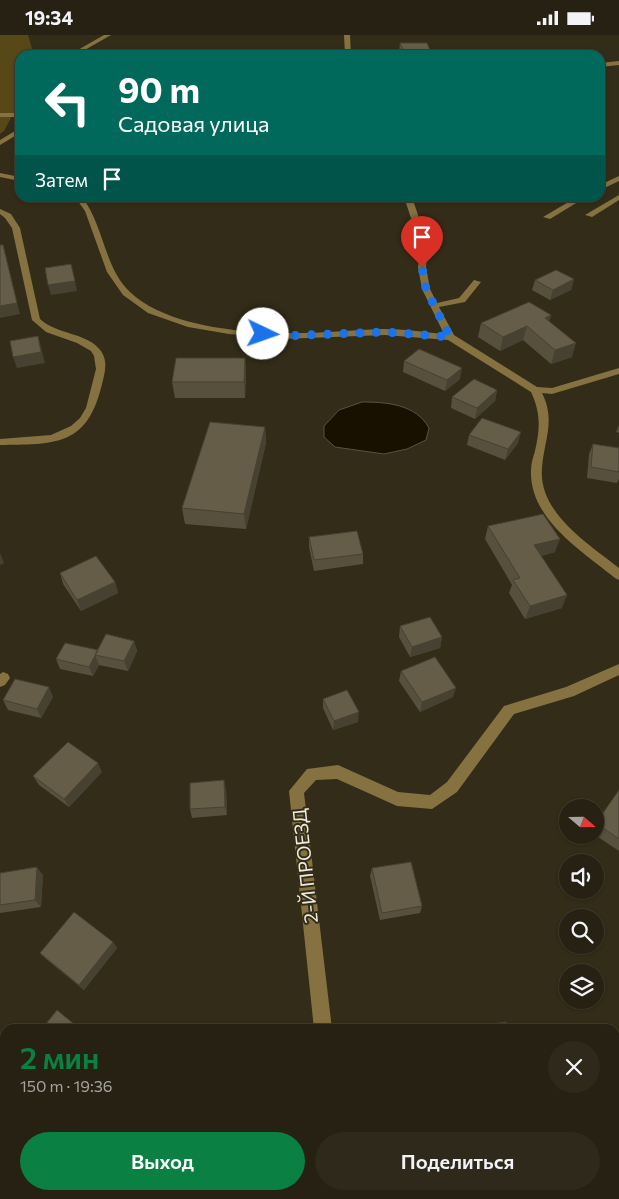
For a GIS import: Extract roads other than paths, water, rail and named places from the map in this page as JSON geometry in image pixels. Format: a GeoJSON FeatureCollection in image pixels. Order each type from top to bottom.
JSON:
{"type":"FeatureCollection","features":[{"type":"Feature","properties":{"kind":"street"},"geometry":{"type":"LineString","coordinates":[[81,50],[108,35]]}},
{"type":"Feature","properties":{"kind":"street"},"geometry":{"type":"LineString","coordinates":[[348,35],[349,50]]}},
{"type":"Feature","properties":{"kind":"street"},"geometry":{"type":"LineString","coordinates":[[605,64],[619,63]]}},
{"type":"Feature","properties":{"kind":"street"},"geometry":{"type":"LineString","coordinates":[[608,64],[619,71]]}},
{"type":"Feature","properties":{"kind":"street"},"geometry":{"type":"LineString","coordinates":[[0,115],[15,115]]}},
{"type":"Feature","properties":{"kind":"street"},"geometry":{"type":"LineString","coordinates":[[0,143],[15,133]]}},
{"type":"Feature","properties":{"kind":"street"},"geometry":{"type":"LineString","coordinates":[[0,175],[15,178]]}},
{"type":"Feature","properties":{"kind":"street"},"geometry":{"type":"LineString","coordinates":[[605,185],[619,178]]}},
{"type":"Feature","properties":{"kind":"street"},"geometry":{"type":"LineString","coordinates":[[589,215],[619,197]]}},
{"type":"Feature","properties":{"kind":"street"},"geometry":{"type":"LineString","coordinates":[[82,202],[90,211],[111,272],[126,293],[151,311],[188,323],[229,331],[272,335],[385,332],[450,337],[535,391],[543,406],[544,432],[536,470],[540,493],[546,507],[564,529],[619,575]]}},
{"type":"Feature","properties":{"kind":"street"},"geometry":{"type":"LineString","coordinates":[[410,202],[424,245],[422,267],[426,289],[450,337]]}},
{"type":"Feature","properties":{"kind":"street"},"geometry":{"type":"LineString","coordinates":[[547,217],[574,202]]}},
{"type":"Feature","properties":{"kind":"street"},"geometry":{"type":"LineString","coordinates":[[0,211],[8,216],[16,228],[36,320],[40,326],[52,332],[94,348],[99,355],[100,372],[90,408],[82,423],[72,432],[38,441],[0,442]]}},
{"type":"Feature","properties":{"kind":"street"},"geometry":{"type":"LineString","coordinates":[[434,306],[462,300],[477,282]]}},
{"type":"Feature","properties":{"kind":"street"},"geometry":{"type":"LineString","coordinates":[[535,391],[552,391],[619,371]]}},
{"type":"Feature","properties":{"kind":"street","name":"2-Й ПРОЕЗД"},"geometry":{"type":"LineString","coordinates":[[321,1024],[296,791],[312,774],[338,772],[397,799],[432,802],[452,787],[509,710],[569,692],[619,669]]}}]}
